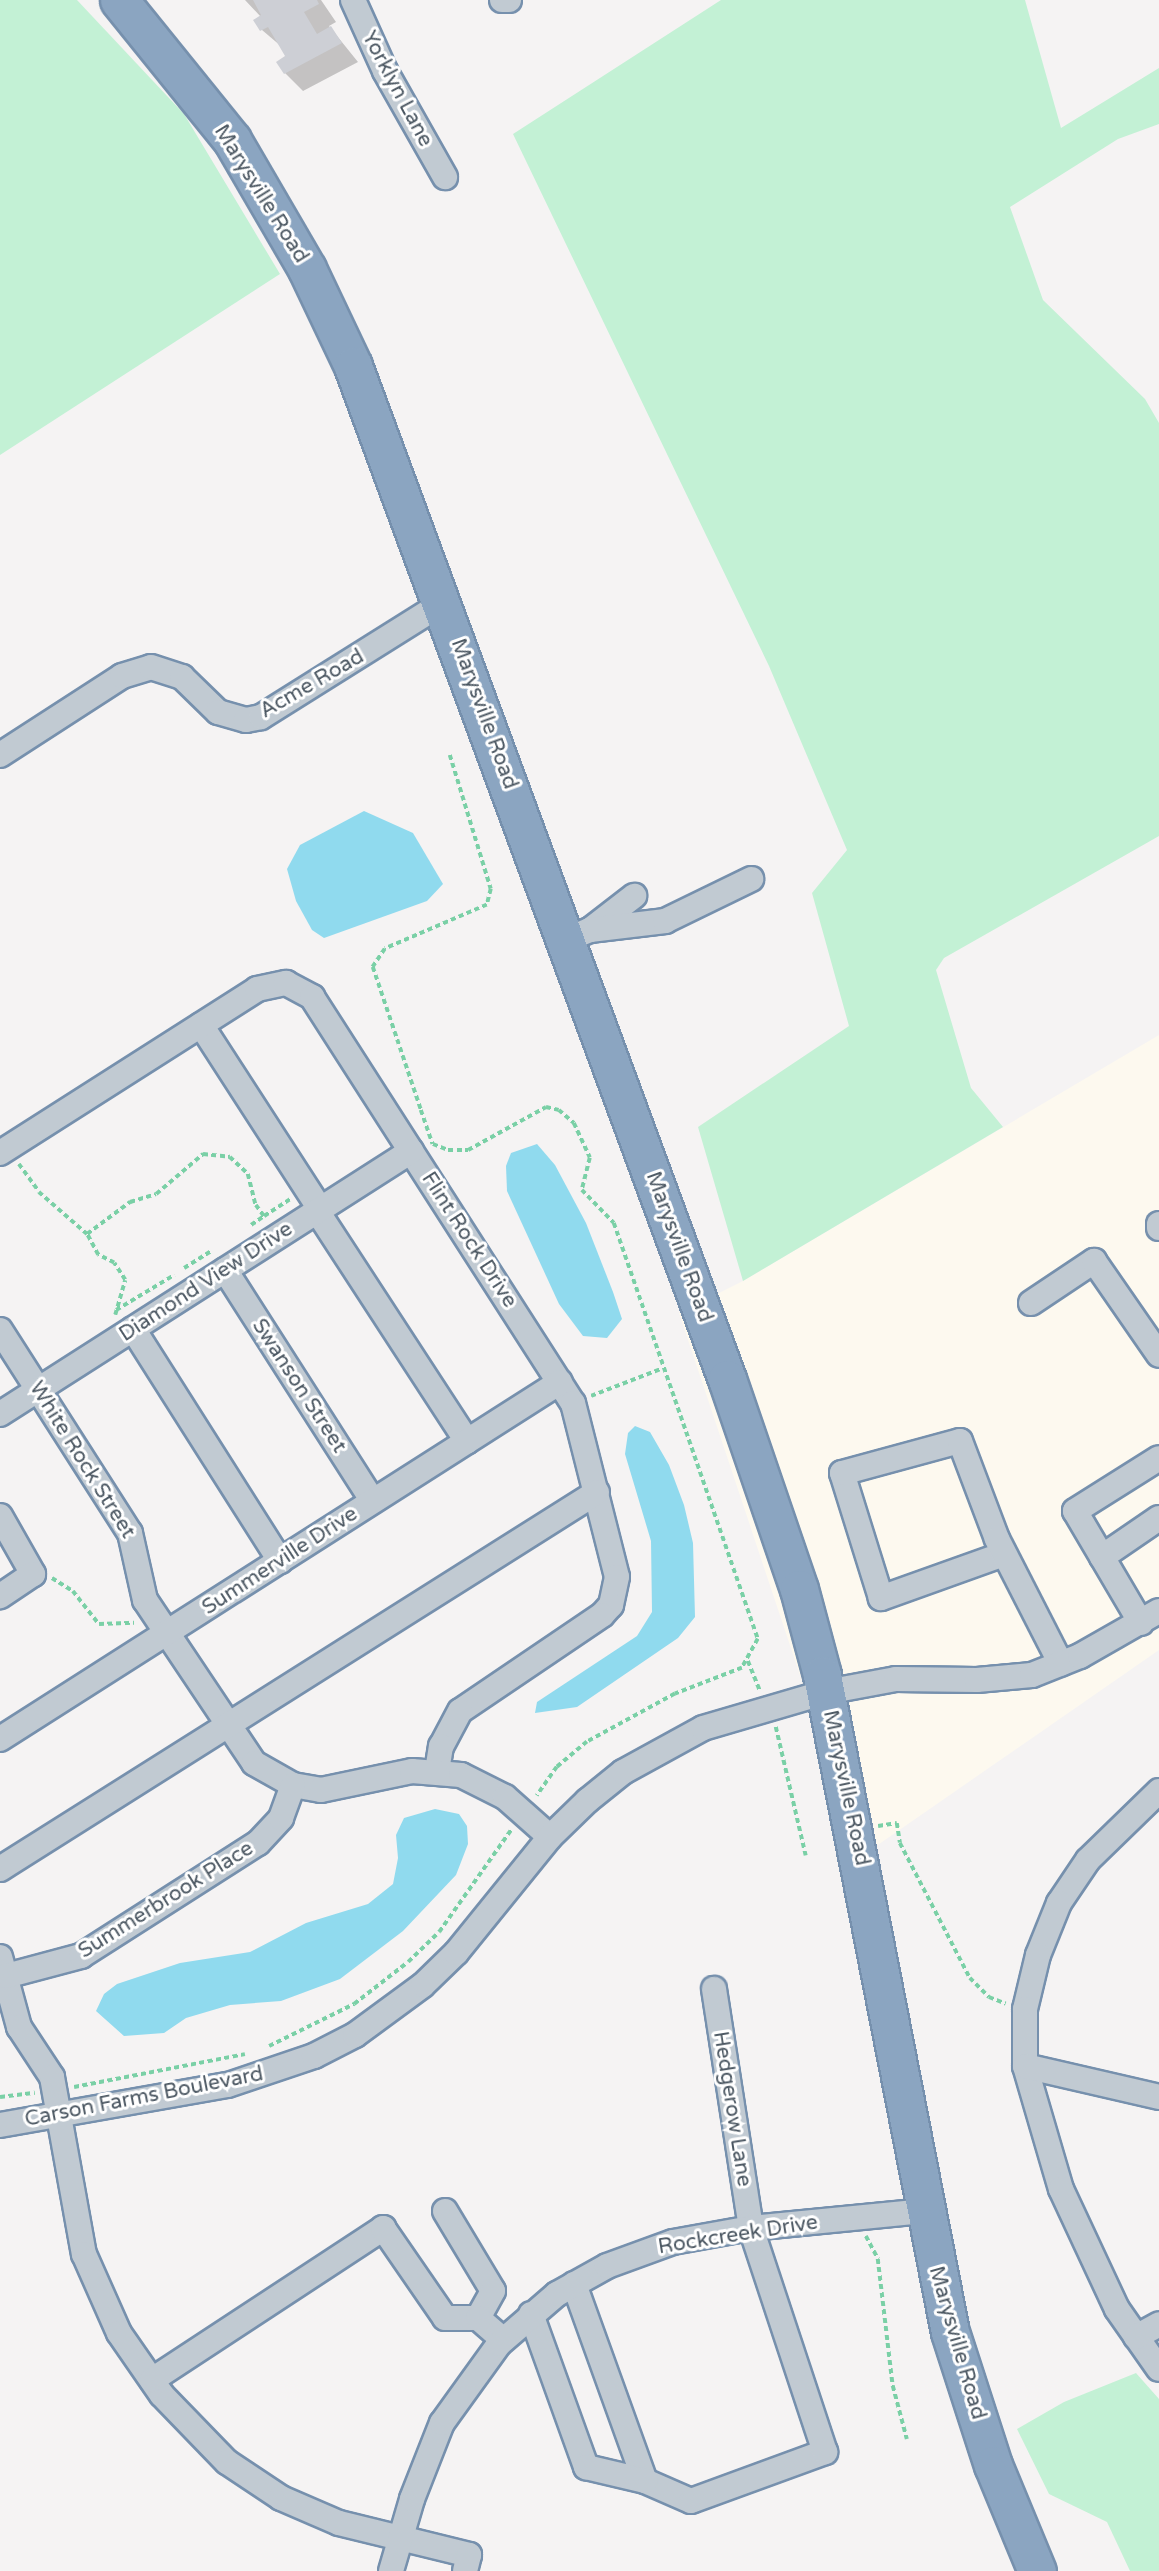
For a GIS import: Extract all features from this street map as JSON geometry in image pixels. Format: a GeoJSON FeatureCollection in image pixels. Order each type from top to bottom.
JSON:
{"type":"FeatureCollection","features":[{"type":"Feature","properties":{"kind":"highway","name":"Marysville Road"},"geometry":{"type":"LineString","coordinates":[[118,0],[232,140],[307,269],[353,366],[443,603],[578,935],[773,1508],[826,1692],[855,1830],[923,2211],[965,2382],[1037,2571]]}},
{"type":"Feature","properties":{"kind":"street","name":"Yorklyn Lane"},"geometry":{"type":"LineString","coordinates":[[353,0],[385,71],[444,177]]}},
{"type":"Feature","properties":{"kind":"street"},"geometry":{"type":"LineString","coordinates":[[502,0],[509,0]]}},
{"type":"Feature","properties":{"kind":"street","name":"Acme Road"},"geometry":{"type":"LineString","coordinates":[[0,755],[122,676],[151,667],[182,677],[218,712],[246,720],[261,717],[443,603]]}},
{"type":"Feature","properties":{"kind":"street"},"geometry":{"type":"LineString","coordinates":[[578,935],[665,921],[751,879]]}},
{"type":"Feature","properties":{"kind":"street"},"geometry":{"type":"LineString","coordinates":[[578,935],[634,896]]}},
{"type":"Feature","properties":{"kind":"street","name":"Flint Rock Drive"},"geometry":{"type":"LineString","coordinates":[[4,1150],[270,984],[300,988],[312,998],[567,1393],[597,1492],[617,1577],[611,1605],[460,1711],[440,1746],[437,1771]]}},
{"type":"Feature","properties":{"kind":"street"},"geometry":{"type":"LineString","coordinates":[[201,1025],[467,1441]]}},
{"type":"Feature","properties":{"kind":"street","name":"Diamond View Drive"},"geometry":{"type":"LineString","coordinates":[[0,1414],[220,1259],[318,1210],[411,1151]]}},
{"type":"Feature","properties":{"kind":"street","name":"Swanson Street"},"geometry":{"type":"LineString","coordinates":[[220,1259],[373,1501]]}},
{"type":"Feature","properties":{"kind":"street"},"geometry":{"type":"LineString","coordinates":[[1031,1303],[1094,1261],[1159,1355]]}},
{"type":"Feature","properties":{"kind":"street"},"geometry":{"type":"LineString","coordinates":[[123,1326],[280,1561]]}},
{"type":"Feature","properties":{"kind":"street","name":"White Rock Street"},"geometry":{"type":"LineString","coordinates":[[0,1330],[130,1533],[154,1631],[254,1763],[293,1785]]}},
{"type":"Feature","properties":{"kind":"street","name":"Summerville Drive"},"geometry":{"type":"LineString","coordinates":[[0,1739],[154,1631],[280,1561],[467,1441],[567,1393]]}},
{"type":"Feature","properties":{"kind":"street"},"geometry":{"type":"LineString","coordinates":[[1000,1547],[881,1598],[842,1473],[960,1441],[1000,1547],[1061,1664]]}},
{"type":"Feature","properties":{"kind":"street"},"geometry":{"type":"LineString","coordinates":[[1150,1617],[1102,1557],[1075,1511],[1159,1458]]}},
{"type":"Feature","properties":{"kind":"street"},"geometry":{"type":"LineString","coordinates":[[0,1868],[597,1492]]}},
{"type":"Feature","properties":{"kind":"street"},"geometry":{"type":"LineString","coordinates":[[0,1516],[33,1574],[0,1596]]}},
{"type":"Feature","properties":{"kind":"street"},"geometry":{"type":"LineString","coordinates":[[1102,1557],[1159,1518]]}},
{"type":"Feature","properties":{"kind":"street","name":"Carson Farms Boulevard"},"geometry":{"type":"LineString","coordinates":[[0,2125],[228,2085],[314,2056],[355,2035],[423,1985],[456,1953],[550,1837],[587,1801],[662,1748],[703,1728],[767,1707],[826,1692],[896,1679],[977,1680],[1032,1675],[1061,1664],[1150,1617]]}},
{"type":"Feature","properties":{"kind":"street"},"geometry":{"type":"LineString","coordinates":[[293,1785],[345,1788],[412,1771],[437,1771],[484,1784],[524,1813],[550,1837]]}},
{"type":"Feature","properties":{"kind":"street","name":"Summerbrook Place"},"geometry":{"type":"LineString","coordinates":[[3,1967],[81,1956],[258,1843],[281,1818],[293,1785]]}},
{"type":"Feature","properties":{"kind":"street"},"geometry":{"type":"LineString","coordinates":[[1159,1791],[1088,1860],[1059,1903],[1038,1955],[1025,2009],[1025,2066],[1061,2189],[1093,2262],[1136,2337],[1159,2369]]}},
{"type":"Feature","properties":{"kind":"street"},"geometry":{"type":"LineString","coordinates":[[3,1967],[19,2026],[44,2061],[55,2090],[85,2254],[119,2333],[152,2380],[197,2434],[256,2483],[339,2523],[469,2555],[465,2571]]}},
{"type":"Feature","properties":{"kind":"street","name":"Hedgerow Lane"},"geometry":{"type":"LineString","coordinates":[[645,2481],[691,2501],[825,2452],[751,2228],[714,1989]]}},
{"type":"Feature","properties":{"kind":"street"},"geometry":{"type":"LineString","coordinates":[[1025,2066],[1159,2097]]}},
{"type":"Feature","properties":{"kind":"street"},"geometry":{"type":"LineString","coordinates":[[445,2211],[493,2291],[478,2318]]}},
{"type":"Feature","properties":{"kind":"street","name":"Rockcreek Drive"},"geometry":{"type":"LineString","coordinates":[[391,2571],[442,2423],[503,2340],[531,2315],[574,2284],[643,2250],[751,2228],[923,2211]]}},
{"type":"Feature","properties":{"kind":"street"},"geometry":{"type":"LineString","coordinates":[[152,2380],[383,2228],[444,2318],[478,2318],[503,2340]]}},
{"type":"Feature","properties":{"kind":"street"},"geometry":{"type":"LineString","coordinates":[[574,2284],[645,2481]]}},
{"type":"Feature","properties":{"kind":"street"},"geometry":{"type":"LineString","coordinates":[[531,2315],[586,2467],[645,2481]]}},
{"type":"Feature","properties":{"kind":"street"},"geometry":{"type":"LineString","coordinates":[[1136,2337],[1159,2324]]}},
{"type":"Feature","properties":{"kind":"path"},"geometry":{"type":"LineString","coordinates":[[267,2047],[354,2004],[408,1962],[456,1910],[557,1767],[587,1742],[675,1693],[742,1668],[758,1639],[682,1411],[661,1369],[614,1223],[582,1190],[590,1158],[573,1123],[559,1110],[546,1107],[468,1150],[448,1150],[433,1144],[421,1110],[373,967],[385,949],[487,905],[491,889],[450,755]]}},
{"type":"Feature","properties":{"kind":"path"},"geometry":{"type":"LineString","coordinates":[[4,1150],[39,1192],[87,1234],[98,1255],[114,1263],[125,1280],[116,1310],[123,1326]]}},
{"type":"Feature","properties":{"kind":"path"},"geometry":{"type":"LineString","coordinates":[[87,1234],[130,1202],[156,1194],[203,1154],[230,1157],[248,1174],[256,1205],[264,1216]]}},
{"type":"Feature","properties":{"kind":"path"},"geometry":{"type":"LineString","coordinates":[[245,1229],[306,1187]]}},
{"type":"Feature","properties":{"kind":"path"},"geometry":{"type":"LineString","coordinates":[[116,1310],[220,1259]]}},
{"type":"Feature","properties":{"kind":"path"},"geometry":{"type":"LineString","coordinates":[[567,1393],[661,1369]]}},
{"type":"Feature","properties":{"kind":"path"},"geometry":{"type":"LineString","coordinates":[[33,1574],[65,1584],[99,1624],[123,1621],[154,1631]]}},
{"type":"Feature","properties":{"kind":"path"},"geometry":{"type":"LineString","coordinates":[[748,1661],[780,1738],[806,1856]]}},
{"type":"Feature","properties":{"kind":"path"},"geometry":{"type":"LineString","coordinates":[[855,1830],[897,1823],[900,1843],[970,1978],[989,1997],[1025,2009]]}},
{"type":"Feature","properties":{"kind":"path"},"geometry":{"type":"LineString","coordinates":[[0,2097],[55,2090],[256,2052]]}},
{"type":"Feature","properties":{"kind":"path"},"geometry":{"type":"LineString","coordinates":[[863,2217],[866,2238],[878,2259],[893,2386],[907,2439]]}},
{"type":"Feature","properties":{"kind":"shaded area"},"geometry":{"type":"Polygon","coordinates":[[[1159,1035],[1159,1650],[846,1867],[819,1732],[679,1313],[743,1281],[1159,1035]]]}},
{"type":"Feature","properties":{"kind":"green space"},"geometry":{"type":"Polygon","coordinates":[[[0,0],[77,0],[184,114],[280,274],[0,455],[0,0]]]}},
{"type":"Feature","properties":{"kind":"green space"},"geometry":{"type":"Polygon","coordinates":[[[721,0],[1025,0],[1061,128],[1159,68],[1159,124],[1118,139],[1010,207],[1043,300],[1145,399],[1159,423],[1159,836],[944,958],[936,970],[971,1088],[1003,1127],[743,1281],[698,1127],[849,1026],[812,893],[847,850],[769,666],[513,134],[721,0]]]}},
{"type":"Feature","properties":{"kind":"green space"},"geometry":{"type":"Polygon","coordinates":[[[1136,2373],[1159,2399],[1159,2571],[1130,2571],[1107,2522],[1049,2494],[1017,2429],[1064,2402],[1136,2373]]]}},
{"type":"Feature","properties":{"kind":"water"},"geometry":{"type":"Polygon","coordinates":[[[364,811],[413,833],[443,884],[427,901],[324,938],[312,930],[296,901],[287,869],[300,845],[364,811]]]}},
{"type":"Feature","properties":{"kind":"water"},"geometry":{"type":"Polygon","coordinates":[[[537,1144],[555,1165],[586,1223],[613,1292],[622,1319],[607,1338],[583,1336],[559,1304],[507,1191],[506,1166],[511,1153],[537,1144]]]}},
{"type":"Feature","properties":{"kind":"water"},"geometry":{"type":"Polygon","coordinates":[[[635,1426],[650,1432],[669,1465],[684,1505],[693,1543],[695,1617],[678,1638],[577,1707],[535,1713],[537,1702],[637,1636],[652,1612],[651,1541],[625,1454],[628,1433],[635,1426]]]}},
{"type":"Feature","properties":{"kind":"water"},"geometry":{"type":"Polygon","coordinates":[[[435,1809],[459,1814],[467,1826],[468,1844],[456,1875],[403,1931],[340,1979],[281,2001],[230,2005],[186,2018],[164,2033],[124,2036],[96,2011],[104,1994],[117,1984],[180,1963],[250,1952],[306,1923],[368,1904],[393,1884],[398,1858],[396,1835],[404,1818],[435,1809]]]}},
{"type":"Feature","properties":{"kind":"building"},"geometry":{"type":"Polygon","coordinates":[[[253,0],[317,0],[319,4],[304,12],[317,34],[331,26],[342,43],[284,74],[276,62],[285,56],[268,27],[260,31],[253,20],[261,15],[253,0]]]}}]}
